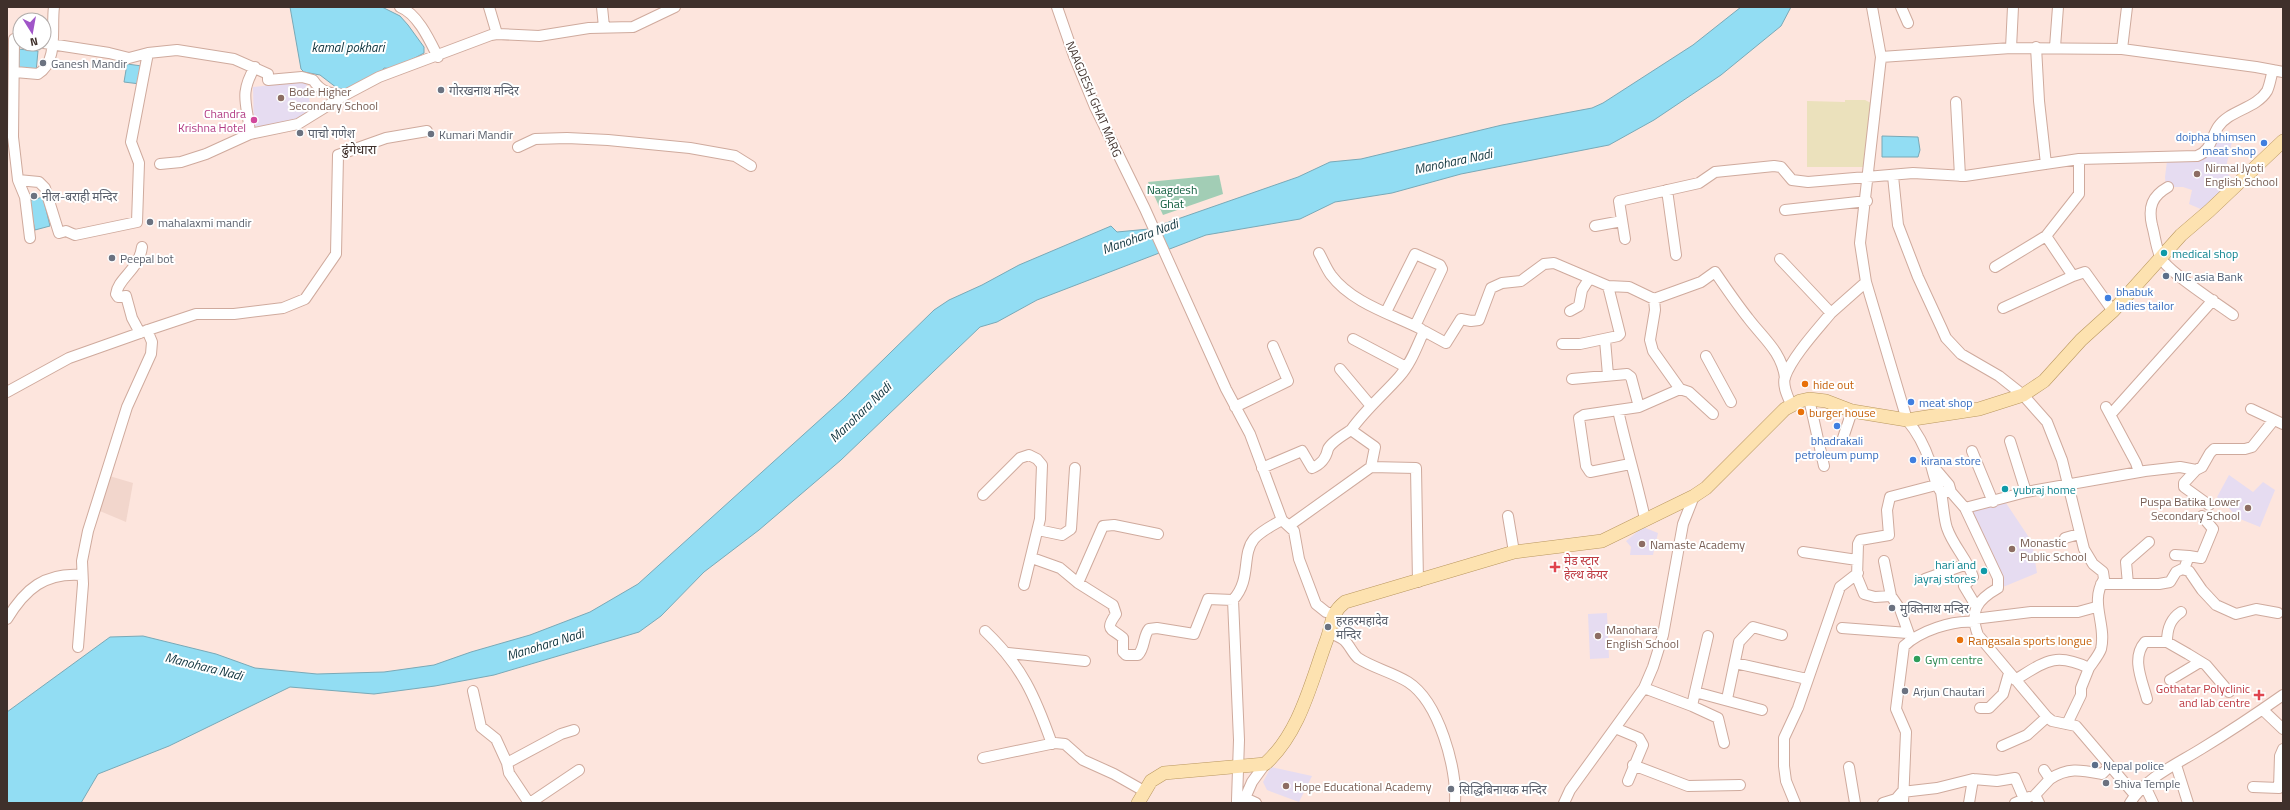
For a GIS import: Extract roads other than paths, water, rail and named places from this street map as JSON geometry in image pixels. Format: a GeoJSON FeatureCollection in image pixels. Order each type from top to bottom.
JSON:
{"type":"FeatureCollection","features":[{"type":"Feature","properties":{"kind":"main road"},"geometry":{"type":"LineString","coordinates":[[1138,803],[1151,781],[1164,773],[1265,764],[1277,753],[1293,729],[1329,632],[1333,614],[1345,602],[1418,582],[1514,552],[1602,541],[1694,496],[1706,488],[1791,404],[1809,399],[1826,400],[1852,411],[1907,420],[1979,409],[2023,395],[2044,381],[2081,340],[2113,311],[2181,235],[2209,211],[2283,141]]}},
{"type":"Feature","properties":{"kind":"street"},"geometry":{"type":"LineString","coordinates":[[52,19],[54,7]]}},
{"type":"Feature","properties":{"kind":"street"},"geometry":{"type":"LineString","coordinates":[[400,7],[414,18],[431,42],[438,57]]}},
{"type":"Feature","properties":{"kind":"street"},"geometry":{"type":"LineString","coordinates":[[489,7],[497,34]]}},
{"type":"Feature","properties":{"kind":"street"},"geometry":{"type":"LineString","coordinates":[[602,7],[604,27]]}},
{"type":"Feature","properties":{"kind":"street"},"geometry":{"type":"LineString","coordinates":[[160,164],[181,162],[206,154],[250,134],[298,124],[345,94],[379,77],[438,57],[497,34],[539,36],[604,27],[633,27],[675,7]]}},
{"type":"Feature","properties":{"kind":"street","name":"NAAGDESH GHAT MARG"},"geometry":{"type":"LineString","coordinates":[[1057,7],[1074,56],[1095,107],[1145,209],[1235,408],[1250,434],[1262,468],[1286,523],[1294,531],[1299,560],[1316,604],[1326,612],[1333,614]]}},
{"type":"Feature","properties":{"kind":"street"},"geometry":{"type":"LineString","coordinates":[[1872,7],[1881,57],[1868,177],[1867,201],[1860,243],[1866,282],[1907,420],[1914,429],[1943,490],[1947,529],[1970,567],[1973,577],[1964,586],[1976,606]]}},
{"type":"Feature","properties":{"kind":"street"},"geometry":{"type":"LineString","coordinates":[[1901,7],[1908,23]]}},
{"type":"Feature","properties":{"kind":"street"},"geometry":{"type":"LineString","coordinates":[[2011,48],[2013,7]]}},
{"type":"Feature","properties":{"kind":"street"},"geometry":{"type":"LineString","coordinates":[[2055,47],[2058,7]]}},
{"type":"Feature","properties":{"kind":"street"},"geometry":{"type":"LineString","coordinates":[[2122,49],[2127,7]]}},
{"type":"Feature","properties":{"kind":"street"},"geometry":{"type":"LineString","coordinates":[[52,45],[109,53],[128,58],[148,53],[177,50],[234,59],[268,74],[268,80],[302,77],[313,80],[319,89],[331,94],[345,94]]}},
{"type":"Feature","properties":{"kind":"street"},"geometry":{"type":"LineString","coordinates":[[1625,239],[1619,201],[1699,183],[1715,172],[1774,166],[1781,167],[1792,180],[1808,182],[1893,176],[1913,173],[1960,176],[2079,159],[2202,154],[2207,150],[2218,126],[2228,117],[2248,107],[2267,91],[2278,71],[2122,49],[2036,47],[1881,57]]}},
{"type":"Feature","properties":{"kind":"street"},"geometry":{"type":"LineString","coordinates":[[2036,47],[2039,101],[2046,164]]}},
{"type":"Feature","properties":{"kind":"street"},"geometry":{"type":"LineString","coordinates":[[14,52],[13,137],[18,180],[25,197],[30,238]]}},
{"type":"Feature","properties":{"kind":"street"},"geometry":{"type":"LineString","coordinates":[[14,72],[38,74],[48,65],[48,52]]}},
{"type":"Feature","properties":{"kind":"street"},"geometry":{"type":"LineString","coordinates":[[18,180],[39,182],[45,188],[59,234],[66,232],[75,235],[137,222],[139,164],[131,142],[148,53]]}},
{"type":"Feature","properties":{"kind":"street"},"geometry":{"type":"LineString","coordinates":[[250,134],[244,101],[246,82],[254,67]]}},
{"type":"Feature","properties":{"kind":"street"},"geometry":{"type":"LineString","coordinates":[[1956,102],[1960,176]]}},
{"type":"Feature","properties":{"kind":"street"},"geometry":{"type":"LineString","coordinates":[[7,392],[69,358],[196,314],[234,314],[283,308],[305,299],[336,254],[338,156],[386,138],[427,131]]}},
{"type":"Feature","properties":{"kind":"street"},"geometry":{"type":"LineString","coordinates":[[518,147],[535,139],[567,138],[608,140],[690,148],[720,153],[735,156],[751,166]]}},
{"type":"Feature","properties":{"kind":"street"},"geometry":{"type":"LineString","coordinates":[[1995,267],[2046,236],[2080,194],[2079,159]]}},
{"type":"Feature","properties":{"kind":"street"},"geometry":{"type":"LineString","coordinates":[[1893,176],[1898,225],[1918,277],[1946,338],[1961,354],[1999,376],[2023,395],[2047,422],[2062,460],[2079,534],[2084,549],[2093,564],[2103,572],[2104,579],[2101,584],[2096,607],[2101,620],[2101,649],[2089,668],[2081,688],[2081,695],[2067,724]]}},
{"type":"Feature","properties":{"kind":"street"},"geometry":{"type":"LineString","coordinates":[[2168,187],[2158,193],[2152,201],[2150,218],[2161,259],[2184,280],[2233,315]]}},
{"type":"Feature","properties":{"kind":"street"},"geometry":{"type":"LineString","coordinates":[[1667,190],[1676,255]]}},
{"type":"Feature","properties":{"kind":"street"},"geometry":{"type":"LineString","coordinates":[[1785,210],[1867,201]]}},
{"type":"Feature","properties":{"kind":"street"},"geometry":{"type":"LineString","coordinates":[[1595,226],[1622,221]]}},
{"type":"Feature","properties":{"kind":"street"},"geometry":{"type":"LineString","coordinates":[[2046,236],[2073,276]]}},
{"type":"Feature","properties":{"kind":"street"},"geometry":{"type":"LineString","coordinates":[[78,647],[80,633],[82,561],[88,531],[112,449],[127,407],[150,354],[152,342],[132,318],[126,296],[118,297],[116,294],[120,284],[136,266],[142,247]]}},
{"type":"Feature","properties":{"kind":"street"},"geometry":{"type":"LineString","coordinates":[[1319,253],[1332,275],[1348,291],[1370,305],[1415,326],[1446,343],[1461,319],[1471,322],[1479,320],[1492,288],[1502,283],[1521,281],[1544,264],[1554,263],[1608,286],[1629,287],[1654,299],[1701,282],[1715,272],[1738,306],[1773,347],[1782,363],[1786,394],[1791,404]]}},
{"type":"Feature","properties":{"kind":"street"},"geometry":{"type":"LineString","coordinates":[[1386,312],[1415,254],[1440,265],[1442,269],[1415,326]]}},
{"type":"Feature","properties":{"kind":"street"},"geometry":{"type":"LineString","coordinates":[[1780,258],[1831,313]]}},
{"type":"Feature","properties":{"kind":"street"},"geometry":{"type":"LineString","coordinates":[[2003,308],[2085,272],[2113,311]]}},
{"type":"Feature","properties":{"kind":"street"},"geometry":{"type":"LineString","coordinates":[[1570,312],[1579,306],[1582,290],[1589,279]]}},
{"type":"Feature","properties":{"kind":"street"},"geometry":{"type":"LineString","coordinates":[[1785,378],[1806,344],[1831,313],[1866,282]]}},
{"type":"Feature","properties":{"kind":"street"},"geometry":{"type":"LineString","coordinates":[[1562,344],[1580,344],[1605,340],[1618,336],[1620,331],[1608,286]]}},
{"type":"Feature","properties":{"kind":"street"},"geometry":{"type":"LineString","coordinates":[[1654,299],[1656,310],[1650,340],[1661,364],[1680,389],[1689,392],[1713,414]]}},
{"type":"Feature","properties":{"kind":"street"},"geometry":{"type":"LineString","coordinates":[[2139,472],[2136,463],[2108,411],[2213,300]]}},
{"type":"Feature","properties":{"kind":"street"},"geometry":{"type":"LineString","coordinates":[[1262,468],[1302,451],[1312,468],[1326,459],[1328,449],[1351,430],[1371,406],[1400,376],[1424,331]]}},
{"type":"Feature","properties":{"kind":"street"},"geometry":{"type":"LineString","coordinates":[[1353,339],[1406,366]]}},
{"type":"Feature","properties":{"kind":"street"},"geometry":{"type":"LineString","coordinates":[[1605,340],[1608,375]]}},
{"type":"Feature","properties":{"kind":"street"},"geometry":{"type":"LineString","coordinates":[[1235,408],[1286,384],[1288,381],[1273,346]]}},
{"type":"Feature","properties":{"kind":"street"},"geometry":{"type":"LineString","coordinates":[[1706,356],[1731,402]]}},
{"type":"Feature","properties":{"kind":"street"},"geometry":{"type":"LineString","coordinates":[[1340,369],[1371,406]]}},
{"type":"Feature","properties":{"kind":"street"},"geometry":{"type":"LineString","coordinates":[[1572,379],[1622,373],[1631,377],[1639,407]]}},
{"type":"Feature","properties":{"kind":"street"},"geometry":{"type":"LineString","coordinates":[[1630,464],[1590,472],[1586,466],[1579,418],[1584,415],[1639,407],[1680,389]]}},
{"type":"Feature","properties":{"kind":"street"},"geometry":{"type":"LineString","coordinates":[[1809,399],[1824,466]]}},
{"type":"Feature","properties":{"kind":"street"},"geometry":{"type":"LineString","coordinates":[[2209,505],[2184,487],[2184,483],[2196,470],[2202,468],[2210,453],[2214,449],[2245,449],[2252,447],[2278,423],[2251,409]]}},
{"type":"Feature","properties":{"kind":"street"},"geometry":{"type":"LineString","coordinates":[[1618,410],[1630,464],[1635,472],[1645,519]]}},
{"type":"Feature","properties":{"kind":"street"},"geometry":{"type":"LineString","coordinates":[[1843,438],[1852,411]]}},
{"type":"Feature","properties":{"kind":"street"},"geometry":{"type":"LineString","coordinates":[[1351,430],[1375,447],[1371,467]]}},
{"type":"Feature","properties":{"kind":"street"},"geometry":{"type":"LineString","coordinates":[[2010,441],[2026,492]]}},
{"type":"Feature","properties":{"kind":"street"},"geometry":{"type":"LineString","coordinates":[[1972,451],[1993,502]]}},
{"type":"Feature","properties":{"kind":"street"},"geometry":{"type":"LineString","coordinates":[[983,494],[1020,458],[1029,455],[1037,459],[1042,465],[1038,530],[1024,585]]}},
{"type":"Feature","properties":{"kind":"street"},"geometry":{"type":"LineString","coordinates":[[1891,596],[1875,597],[1864,594],[1857,577],[1857,560],[1860,540],[1889,534],[1887,510],[1890,497],[1943,490],[1949,484],[1930,462]]}},
{"type":"Feature","properties":{"kind":"street"},"geometry":{"type":"LineString","coordinates":[[1240,800],[1237,766],[1239,740],[1233,600],[1244,584],[1249,548],[1254,540],[1286,523],[1371,467],[1416,468],[1418,582]]}},
{"type":"Feature","properties":{"kind":"street"},"geometry":{"type":"LineString","coordinates":[[1965,508],[1993,502],[2026,492],[2139,472],[2180,467],[2196,470]]}},
{"type":"Feature","properties":{"kind":"street"},"geometry":{"type":"LineString","coordinates":[[1038,530],[1062,535],[1071,529],[1075,468]]}},
{"type":"Feature","properties":{"kind":"street"},"geometry":{"type":"LineString","coordinates":[[1943,490],[1965,508],[1998,578],[1998,588],[1985,596],[1976,606],[1974,621],[1978,635],[2047,717],[2052,721],[2076,726],[2082,731],[2110,766],[2133,799],[2158,775],[2282,697]]}},
{"type":"Feature","properties":{"kind":"street"},"geometry":{"type":"LineString","coordinates":[[1564,803],[1570,790],[1644,688],[1659,652],[1683,524],[1694,496]]}},
{"type":"Feature","properties":{"kind":"street"},"geometry":{"type":"LineString","coordinates":[[1508,516],[1514,552]]}},
{"type":"Feature","properties":{"kind":"street"},"geometry":{"type":"LineString","coordinates":[[2175,555],[2201,558],[2213,528],[2202,516]]}},
{"type":"Feature","properties":{"kind":"street"},"geometry":{"type":"LineString","coordinates":[[1078,583],[1103,526],[1114,525],[1158,534]]}},
{"type":"Feature","properties":{"kind":"street"},"geometry":{"type":"LineString","coordinates":[[2065,538],[2079,534]]}},
{"type":"Feature","properties":{"kind":"street"},"geometry":{"type":"LineString","coordinates":[[2128,584],[2126,562],[2149,542]]}},
{"type":"Feature","properties":{"kind":"street"},"geometry":{"type":"LineString","coordinates":[[1803,552],[1857,560]]}},
{"type":"Feature","properties":{"kind":"street"},"geometry":{"type":"LineString","coordinates":[[2184,569],[2189,556]]}},
{"type":"Feature","properties":{"kind":"street"},"geometry":{"type":"LineString","coordinates":[[1032,558],[1060,568],[1078,583],[1114,604],[1116,614],[1110,622],[1110,627],[1112,631],[1123,638],[1122,652],[1132,656],[1141,652],[1145,634],[1149,629],[1157,628],[1194,634],[1208,599],[1233,600]]}},
{"type":"Feature","properties":{"kind":"street"},"geometry":{"type":"LineString","coordinates":[[1884,561],[1891,596],[1898,606],[1910,636]]}},
{"type":"Feature","properties":{"kind":"street"},"geometry":{"type":"LineString","coordinates":[[1925,579],[1967,564]]}},
{"type":"Feature","properties":{"kind":"street"},"geometry":{"type":"LineString","coordinates":[[2101,584],[2170,582],[2176,572],[2184,569],[2189,571],[2202,590],[2216,605],[2236,614],[2256,609],[2278,612]]}},
{"type":"Feature","properties":{"kind":"street"},"geometry":{"type":"LineString","coordinates":[[1795,803],[1786,781],[1782,744],[1840,587],[1858,572]]}},
{"type":"Feature","properties":{"kind":"street"},"geometry":{"type":"LineString","coordinates":[[7,619],[17,601],[30,588],[60,575],[82,575]]}},
{"type":"Feature","properties":{"kind":"street"},"geometry":{"type":"LineString","coordinates":[[1842,628],[1910,636],[1964,621],[1974,621],[2031,612],[2078,612],[2096,607]]}},
{"type":"Feature","properties":{"kind":"street"},"geometry":{"type":"LineString","coordinates":[[2168,642],[2167,634],[2172,618],[2181,612]]}},
{"type":"Feature","properties":{"kind":"street"},"geometry":{"type":"LineString","coordinates":[[1727,699],[1739,642],[1753,627],[1782,634]]}},
{"type":"Feature","properties":{"kind":"street"},"geometry":{"type":"LineString","coordinates":[[985,631],[1008,654],[1021,672],[1040,710],[1052,744]]}},
{"type":"Feature","properties":{"kind":"street"},"geometry":{"type":"LineString","coordinates":[[1329,632],[1344,641],[1358,658],[1392,673],[1409,683],[1419,692],[1441,729],[1454,776],[1455,803]]}},
{"type":"Feature","properties":{"kind":"street"},"geometry":{"type":"LineString","coordinates":[[1692,706],[1708,636]]}},
{"type":"Feature","properties":{"kind":"street"},"geometry":{"type":"LineString","coordinates":[[1903,803],[1902,792],[1905,777],[1906,732],[1897,715],[1897,692],[1904,646],[1910,636]]}},
{"type":"Feature","properties":{"kind":"street"},"geometry":{"type":"LineString","coordinates":[[2147,699],[2138,664],[2140,648],[2146,642],[2168,642],[2206,665],[2228,692]]}},
{"type":"Feature","properties":{"kind":"street"},"geometry":{"type":"LineString","coordinates":[[1008,654],[1084,661]]}},
{"type":"Feature","properties":{"kind":"street"},"geometry":{"type":"LineString","coordinates":[[1980,708],[1989,708],[2000,699],[2012,677],[2051,659],[2064,658],[2089,668]]}},
{"type":"Feature","properties":{"kind":"street"},"geometry":{"type":"LineString","coordinates":[[2170,680],[2200,662]]}},
{"type":"Feature","properties":{"kind":"street"},"geometry":{"type":"LineString","coordinates":[[1735,663],[1807,679]]}},
{"type":"Feature","properties":{"kind":"street"},"geometry":{"type":"LineString","coordinates":[[1644,688],[1692,706],[1718,718],[1724,743]]}},
{"type":"Feature","properties":{"kind":"street"},"geometry":{"type":"LineString","coordinates":[[473,691],[482,727],[496,739],[509,773],[529,803],[579,770]]}},
{"type":"Feature","properties":{"kind":"street"},"geometry":{"type":"LineString","coordinates":[[1695,692],[1727,699],[1762,710]]}},
{"type":"Feature","properties":{"kind":"street"},"geometry":{"type":"LineString","coordinates":[[2263,710],[2283,729]]}},
{"type":"Feature","properties":{"kind":"street"},"geometry":{"type":"LineString","coordinates":[[2002,746],[2027,735],[2047,717]]}},
{"type":"Feature","properties":{"kind":"street"},"geometry":{"type":"LineString","coordinates":[[1615,728],[1639,738],[1643,745],[1628,780]]}},
{"type":"Feature","properties":{"kind":"street"},"geometry":{"type":"LineString","coordinates":[[506,763],[561,734],[574,730]]}},
{"type":"Feature","properties":{"kind":"street"},"geometry":{"type":"LineString","coordinates":[[983,758],[1052,744],[1065,744],[1083,760],[1114,774],[1144,791]]}},
{"type":"Feature","properties":{"kind":"street"},"geometry":{"type":"LineString","coordinates":[[2253,787],[2279,788],[2280,756],[2283,749]]}},
{"type":"Feature","properties":{"kind":"street"},"geometry":{"type":"LineString","coordinates":[[1240,800],[1265,764]]}},
{"type":"Feature","properties":{"kind":"street"},"geometry":{"type":"LineString","coordinates":[[2176,765],[2188,803]]}},
{"type":"Feature","properties":{"kind":"street"},"geometry":{"type":"LineString","coordinates":[[1633,766],[1688,786],[1740,785]]}},
{"type":"Feature","properties":{"kind":"street"},"geometry":{"type":"LineString","coordinates":[[2015,803],[2024,799],[2037,799],[2050,779],[2061,772],[2076,769],[2102,774],[2110,766]]}},
{"type":"Feature","properties":{"kind":"street"},"geometry":{"type":"LineString","coordinates":[[1849,767],[1855,803]]}},
{"type":"Feature","properties":{"kind":"street"},"geometry":{"type":"LineString","coordinates":[[2044,770],[2050,779]]}},
{"type":"Feature","properties":{"kind":"street"},"geometry":{"type":"LineString","coordinates":[[1883,803],[1896,799],[1902,792],[1936,788],[1973,779],[1997,781],[2015,778],[2024,799]]}},
{"type":"Feature","properties":{"kind":"street"},"geometry":{"type":"LineString","coordinates":[[1969,803],[1973,779]]}},
{"type":"Feature","properties":{"kind":"street"},"geometry":{"type":"LineString","coordinates":[[2145,786],[2154,803]]}},
{"type":"Feature","properties":{"kind":"street"},"geometry":{"type":"LineString","coordinates":[[1240,800],[1256,803]]}},
{"type":"Feature","properties":{"kind":"water","name":"kamal pokhari"},"geometry":{"type":"Polygon","coordinates":[[[290,7],[382,7],[400,16],[424,47],[424,53],[394,69],[384,68],[379,76],[345,89],[337,88],[320,75],[304,72],[301,69],[290,7]]]}},
{"type":"Feature","properties":{"kind":"water","name":"Manohara Nadi"},"geometry":{"type":"Polygon","coordinates":[[[1741,7],[1791,7],[1781,26],[1721,75],[1654,120],[1609,145],[1461,174],[1392,193],[1335,202],[1300,219],[1206,235],[1037,300],[997,322],[980,327],[841,460],[759,530],[704,572],[661,616],[639,632],[494,675],[435,686],[374,694],[290,687],[169,746],[98,774],[81,803],[7,803],[7,712],[110,637],[143,636],[216,654],[255,668],[317,674],[384,672],[434,665],[471,652],[530,635],[590,612],[638,584],[844,398],[934,310],[949,300],[982,285],[1019,265],[1111,226],[1117,232],[1149,229],[1298,177],[1330,162],[1361,159],[1502,125],[1592,108],[1603,103],[1693,45],[1741,7]]]}},
{"type":"Feature","properties":{"kind":"water"},"geometry":{"type":"Polygon","coordinates":[[[18,52],[38,52],[36,72],[17,70],[18,52]]]}},
{"type":"Feature","properties":{"kind":"water"},"geometry":{"type":"Polygon","coordinates":[[[127,64],[142,66],[140,84],[124,82],[127,64]]]}},
{"type":"Feature","properties":{"kind":"water"},"geometry":{"type":"Polygon","coordinates":[[[1882,136],[1918,137],[1920,150],[1918,157],[1882,157],[1882,136]]]}},
{"type":"Feature","properties":{"kind":"water"},"geometry":{"type":"Polygon","coordinates":[[[43,197],[50,226],[35,230],[28,201],[43,197]]]}},
{"type":"Feature","properties":{"kind":"place","name":"Ganesh Mandir"},"geometry":{"type":"Point","coordinates":[43,63]}},
{"type":"Feature","properties":{"kind":"place","name":"गोरखनाथ मन्दिर"},"geometry":{"type":"Point","coordinates":[441,90]}},
{"type":"Feature","properties":{"kind":"place","name":"Bode Higher Secondary School"},"geometry":{"type":"Point","coordinates":[281,98]}},
{"type":"Feature","properties":{"kind":"place","name":"Chandra Krishna Hotel"},"geometry":{"type":"Point","coordinates":[254,120]}},
{"type":"Feature","properties":{"kind":"place","name":"पाचो गणेश"},"geometry":{"type":"Point","coordinates":[300,133]}},
{"type":"Feature","properties":{"kind":"place","name":"Kumari Mandir"},"geometry":{"type":"Point","coordinates":[431,134]}},
{"type":"Feature","properties":{"kind":"place","name":"doipha bhimsen meat shop"},"geometry":{"type":"Point","coordinates":[2264,143]}},
{"type":"Feature","properties":{"kind":"place","name":"Nirmal Jyoti English School"},"geometry":{"type":"Point","coordinates":[2197,174]}},
{"type":"Feature","properties":{"kind":"place","name":"नील-बराही मन्दिर"},"geometry":{"type":"Point","coordinates":[34,196]}},
{"type":"Feature","properties":{"kind":"place","name":"mahalaxmi mandir"},"geometry":{"type":"Point","coordinates":[150,222]}},
{"type":"Feature","properties":{"kind":"place","name":"medical shop"},"geometry":{"type":"Point","coordinates":[2164,253]}},
{"type":"Feature","properties":{"kind":"place","name":"Peepal bot"},"geometry":{"type":"Point","coordinates":[112,258]}},
{"type":"Feature","properties":{"kind":"place","name":"NIC asia Bank"},"geometry":{"type":"Point","coordinates":[2166,276]}},
{"type":"Feature","properties":{"kind":"place","name":"bhabuk ladies tailor"},"geometry":{"type":"Point","coordinates":[2108,298]}},
{"type":"Feature","properties":{"kind":"place","name":"hide out"},"geometry":{"type":"Point","coordinates":[1805,384]}},
{"type":"Feature","properties":{"kind":"place","name":"meat shop"},"geometry":{"type":"Point","coordinates":[1911,402]}},
{"type":"Feature","properties":{"kind":"place","name":"burger house"},"geometry":{"type":"Point","coordinates":[1801,412]}},
{"type":"Feature","properties":{"kind":"place","name":"bhadrakali petroleum pump"},"geometry":{"type":"Point","coordinates":[1837,426]}},
{"type":"Feature","properties":{"kind":"place","name":"kirana store"},"geometry":{"type":"Point","coordinates":[1913,460]}},
{"type":"Feature","properties":{"kind":"place","name":"yubraj home"},"geometry":{"type":"Point","coordinates":[2005,489]}},
{"type":"Feature","properties":{"kind":"place","name":"Puspa Batika Lower Secondary School"},"geometry":{"type":"Point","coordinates":[2248,508]}},
{"type":"Feature","properties":{"kind":"place","name":"Namaste Academy"},"geometry":{"type":"Point","coordinates":[1642,544]}},
{"type":"Feature","properties":{"kind":"place","name":"Monastic Public School"},"geometry":{"type":"Point","coordinates":[2012,549]}},
{"type":"Feature","properties":{"kind":"place","name":"मेड स्टार हेल्थ केयर"},"geometry":{"type":"Point","coordinates":[1555,567]}},
{"type":"Feature","properties":{"kind":"place","name":"hari and jayraj stores"},"geometry":{"type":"Point","coordinates":[1984,571]}},
{"type":"Feature","properties":{"kind":"place","name":"मुक्तिनाथ मन्दिर"},"geometry":{"type":"Point","coordinates":[1892,608]}},
{"type":"Feature","properties":{"kind":"place","name":"हरहरमहादेव मन्दिर"},"geometry":{"type":"Point","coordinates":[1328,627]}},
{"type":"Feature","properties":{"kind":"place","name":"Manohara English School"},"geometry":{"type":"Point","coordinates":[1598,636]}},
{"type":"Feature","properties":{"kind":"place","name":"Rangasala sports longue"},"geometry":{"type":"Point","coordinates":[1960,640]}},
{"type":"Feature","properties":{"kind":"place","name":"Gym centre"},"geometry":{"type":"Point","coordinates":[1917,659]}},
{"type":"Feature","properties":{"kind":"place","name":"Arjun Chautari"},"geometry":{"type":"Point","coordinates":[1905,691]}},
{"type":"Feature","properties":{"kind":"place","name":"Gothatar Polyclinic and lab centre"},"geometry":{"type":"Point","coordinates":[2259,695]}},
{"type":"Feature","properties":{"kind":"place","name":"Nepal police"},"geometry":{"type":"Point","coordinates":[2095,765]}},
{"type":"Feature","properties":{"kind":"place","name":"Shiva Temple"},"geometry":{"type":"Point","coordinates":[2106,783]}},
{"type":"Feature","properties":{"kind":"place","name":"Hope Educational Academy"},"geometry":{"type":"Point","coordinates":[1286,786]}},
{"type":"Feature","properties":{"kind":"place","name":"सिद्धिबिनायक मन्दिर"},"geometry":{"type":"Point","coordinates":[1451,789]}},
{"type":"Feature","properties":{"kind":"district","name":"ढुंगेधारा"},"geometry":{"type":"Point","coordinates":[359,149]}},
{"type":"Feature","properties":{"kind":"park label","name":"Naagdesh Ghat"},"geometry":{"type":"Point","coordinates":[1172,196]}}]}
